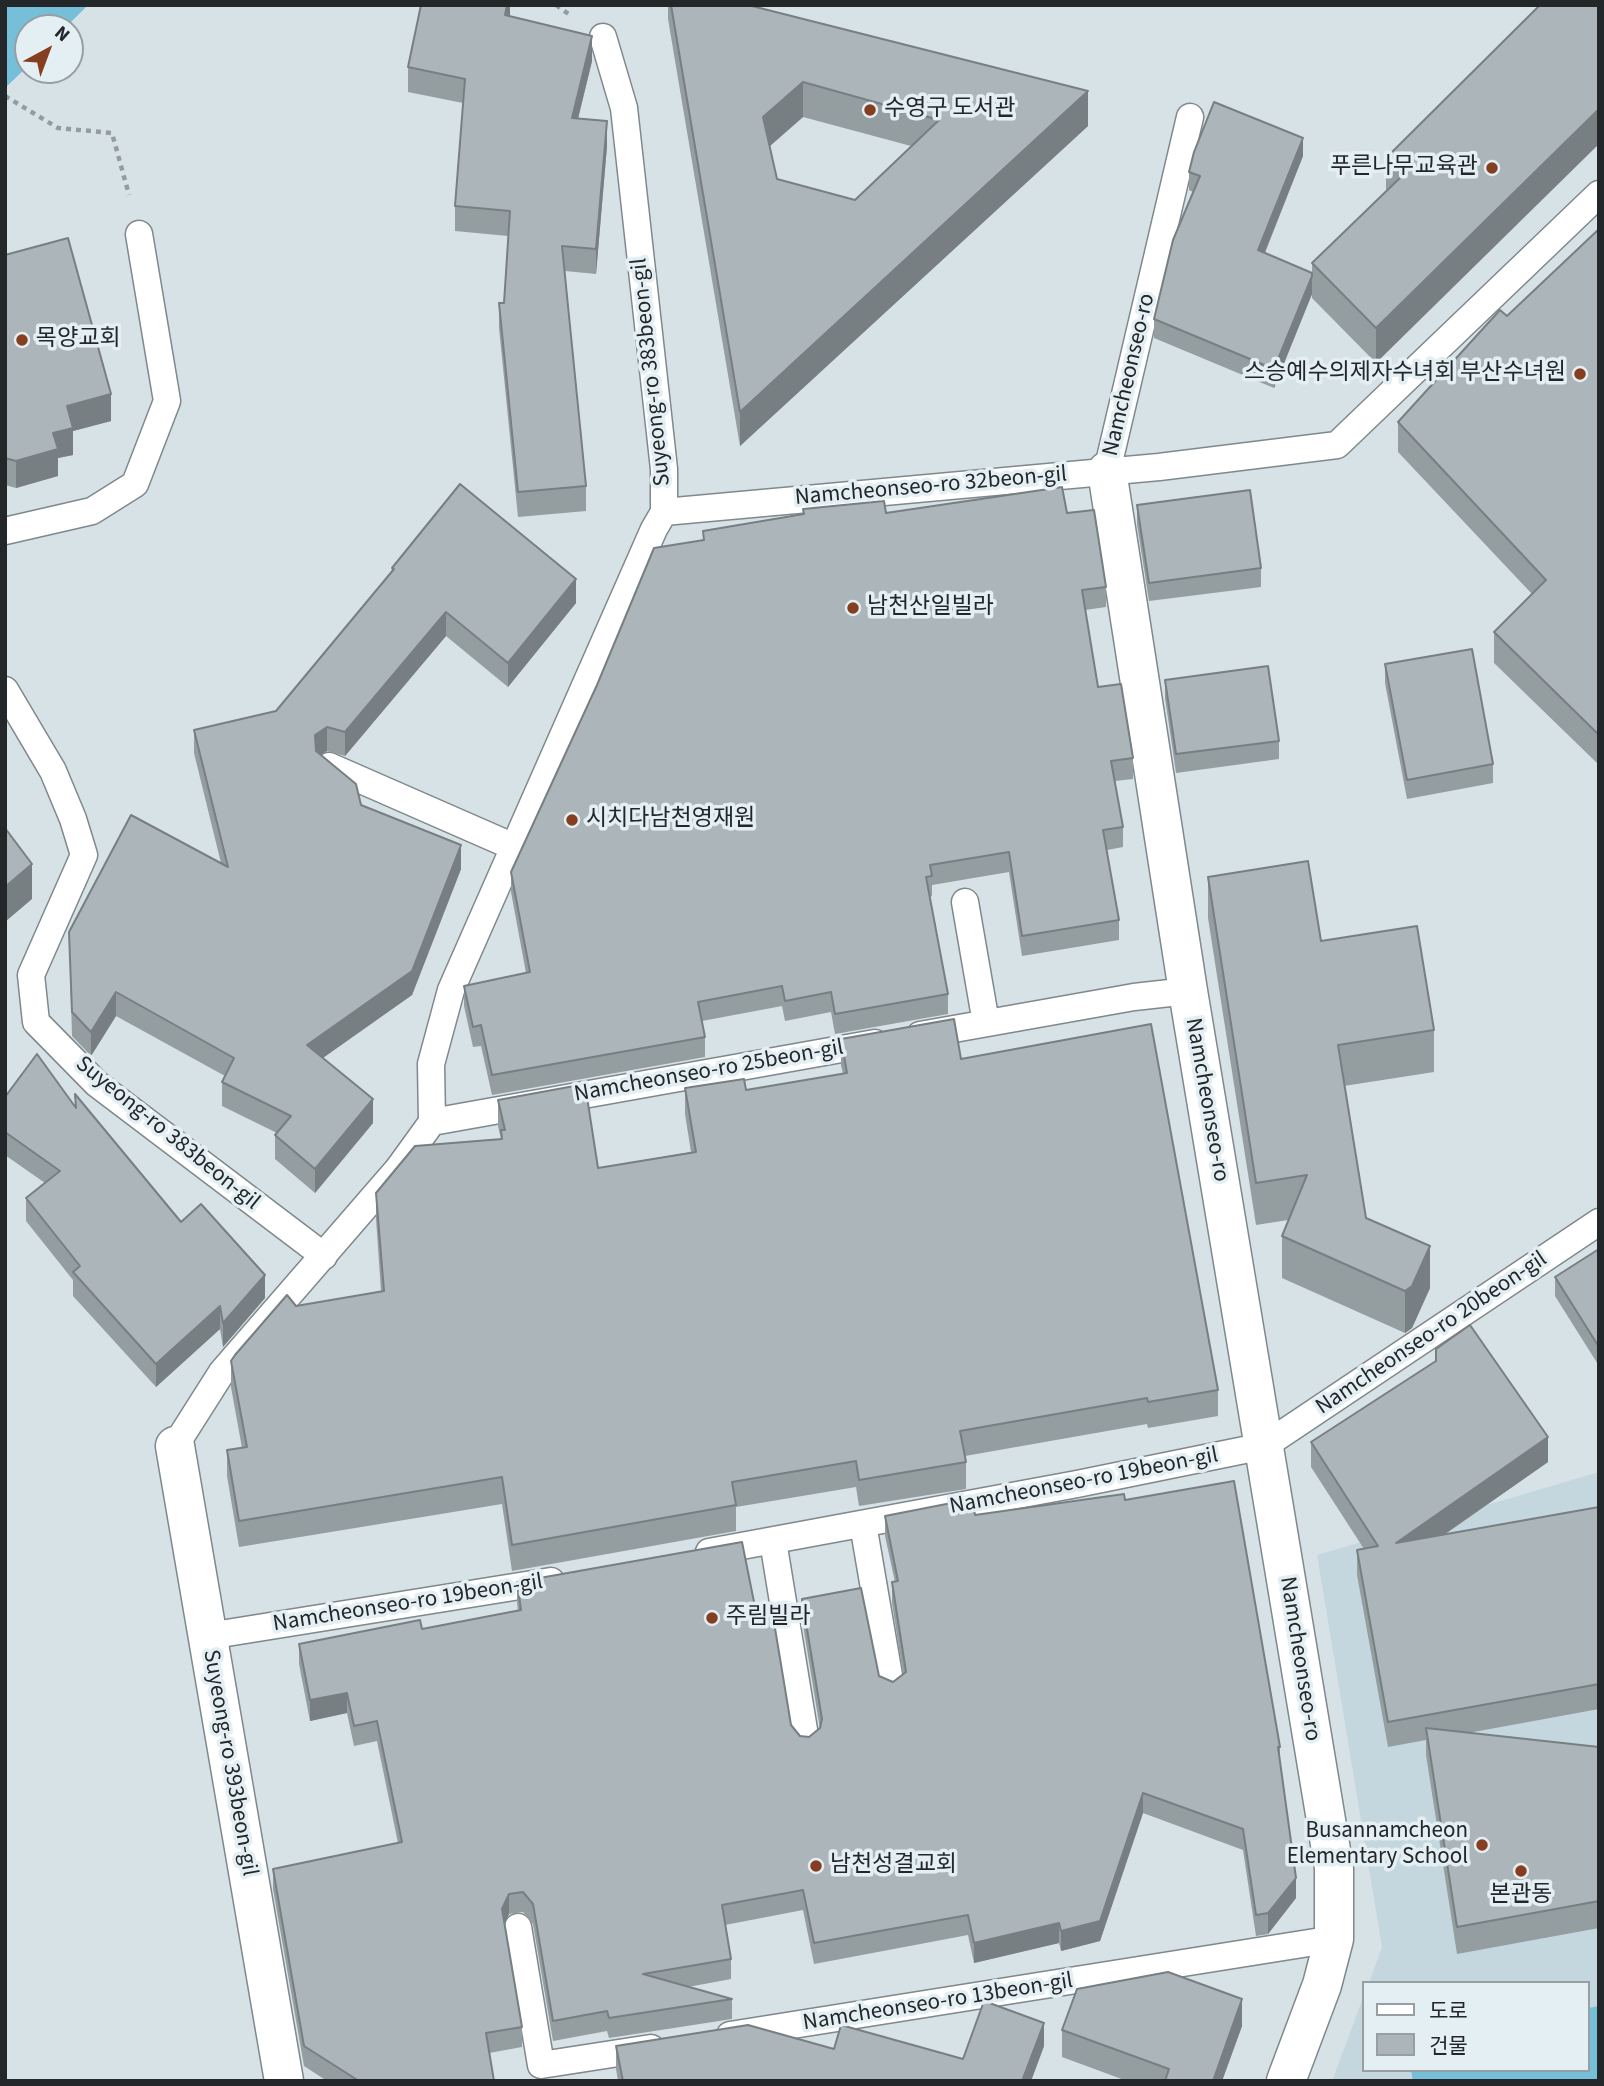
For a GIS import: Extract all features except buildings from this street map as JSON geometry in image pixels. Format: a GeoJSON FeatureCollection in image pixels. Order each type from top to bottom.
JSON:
{"type":"FeatureCollection","features":[{"type":"Feature","properties":{"kind":"street","name":"Namcheonseo-ro"},"geometry":{"type":"LineString","coordinates":[[1107,471],[1188,991],[1334,1868],[1334,1939],[1322,1985],[1286,2081]]}},
{"type":"Feature","properties":{"kind":"street","name":"Suyeong-ro 393beon-gil"},"geometry":{"type":"LineString","coordinates":[[175,1446],[284,2081]]}},
{"type":"Feature","properties":{"kind":"lane","name":"Suyeong-ro 383beon-gil"},"geometry":{"type":"LineString","coordinates":[[432,1122],[431,1064],[450,990],[654,529],[664,512],[664,470],[624,108],[603,37]]}},
{"type":"Feature","properties":{"kind":"lane","name":"Namcheonseo-ro"},"geometry":{"type":"LineString","coordinates":[[1107,471],[1190,117]]}},
{"type":"Feature","properties":{"kind":"lane","name":"Namcheonseo-ro 32beon-gil"},"geometry":{"type":"LineString","coordinates":[[664,512],[1107,471],[1337,445],[1599,194]]}},
{"type":"Feature","properties":{"kind":"lane"},"geometry":{"type":"LineString","coordinates":[[5,531],[92,511],[135,484],[167,401],[139,233]]}},
{"type":"Feature","properties":{"kind":"lane","name":"Suyeong-ro 383beon-gil"},"geometry":{"type":"LineString","coordinates":[[5,690],[53,771],[73,819],[83,855],[31,975],[36,1022],[97,1084],[324,1256]]}},
{"type":"Feature","properties":{"kind":"lane"},"geometry":{"type":"LineString","coordinates":[[329,766],[514,847]]}},
{"type":"Feature","properties":{"kind":"lane"},"geometry":{"type":"LineString","coordinates":[[965,902],[986,1023]]}},
{"type":"Feature","properties":{"kind":"lane","name":"Namcheonseo-ro 25beon-gil"},"geometry":{"type":"LineString","coordinates":[[432,1122],[1134,997],[1188,991]]}},
{"type":"Feature","properties":{"kind":"lane"},"geometry":{"type":"LineString","coordinates":[[175,1446],[222,1372],[398,1169],[432,1122]]}},
{"type":"Feature","properties":{"kind":"lane","name":"Namcheonseo-ro 20beon-gil"},"geometry":{"type":"LineString","coordinates":[[1264,1446],[1599,1222]]}},
{"type":"Feature","properties":{"kind":"lane","name":"Namcheonseo-ro 19beon-gil"},"geometry":{"type":"LineString","coordinates":[[678,1558],[1264,1446]]}},
{"type":"Feature","properties":{"kind":"lane"},"geometry":{"type":"LineString","coordinates":[[863,1524],[891,1687]]}},
{"type":"Feature","properties":{"kind":"lane"},"geometry":{"type":"LineString","coordinates":[[773,1541],[806,1742]]}},
{"type":"Feature","properties":{"kind":"lane","name":"Namcheonseo-ro 19beon-gil"},"geometry":{"type":"LineString","coordinates":[[208,1636],[583,1576]]}},
{"type":"Feature","properties":{"kind":"lane"},"geometry":{"type":"LineString","coordinates":[[517,1927],[541,2065],[679,2044]]}},
{"type":"Feature","properties":{"kind":"lane","name":"Namcheonseo-ro 13beon-gil"},"geometry":{"type":"LineString","coordinates":[[706,2039],[1334,1939]]}},
{"type":"Feature","properties":{"kind":"path"},"geometry":{"type":"LineString","coordinates":[[5,96],[58,128],[112,133],[139,233]]}},
{"type":"Feature","properties":{"kind":"shaded area"},"geometry":{"type":"Polygon","coordinates":[[[5,5],[88,5],[79,14],[14,14],[14,79],[5,88],[5,5]]]}},
{"type":"Feature","properties":{"kind":"shaded area","name":"Busannamcheon Elementary School"},"geometry":{"type":"Polygon","coordinates":[[[1599,1472],[1599,2081],[1332,2081],[1362,2000],[1362,2072],[1590,2072],[1590,1981],[1370,1981],[1382,1947],[1317,1555],[1599,1472]]]}},
{"type":"Feature","properties":{"kind":"shaded area"},"geometry":{"type":"Polygon","coordinates":[[[1599,2006],[1599,2081],[1413,2081],[1411,2072],[1590,2072],[1590,2008],[1599,2006]]]}},
{"type":"Feature","properties":{"kind":"place","name":"수영구 도서관"},"geometry":{"type":"Point","coordinates":[870,110]}},
{"type":"Feature","properties":{"kind":"place","name":"푸른나무교육관"},"geometry":{"type":"Point","coordinates":[1492,168]}},
{"type":"Feature","properties":{"kind":"place","name":"목양교회"},"geometry":{"type":"Point","coordinates":[22,340]}},
{"type":"Feature","properties":{"kind":"place","name":"스승예수의제자수녀회 부산수녀원"},"geometry":{"type":"Point","coordinates":[1580,374]}},
{"type":"Feature","properties":{"kind":"place","name":"남천산일빌라"},"geometry":{"type":"Point","coordinates":[853,608]}},
{"type":"Feature","properties":{"kind":"place","name":"시치다남천영재원"},"geometry":{"type":"Point","coordinates":[572,820]}},
{"type":"Feature","properties":{"kind":"place","name":"주림빌라"},"geometry":{"type":"Point","coordinates":[712,1618]}},
{"type":"Feature","properties":{"kind":"place","name":"Busannamcheon Elementary School"},"geometry":{"type":"Point","coordinates":[1482,1845]}},
{"type":"Feature","properties":{"kind":"place","name":"남천성결교회"},"geometry":{"type":"Point","coordinates":[816,1866]}},
{"type":"Feature","properties":{"kind":"place","name":"본관동"},"geometry":{"type":"Point","coordinates":[1521,1871]}}]}
